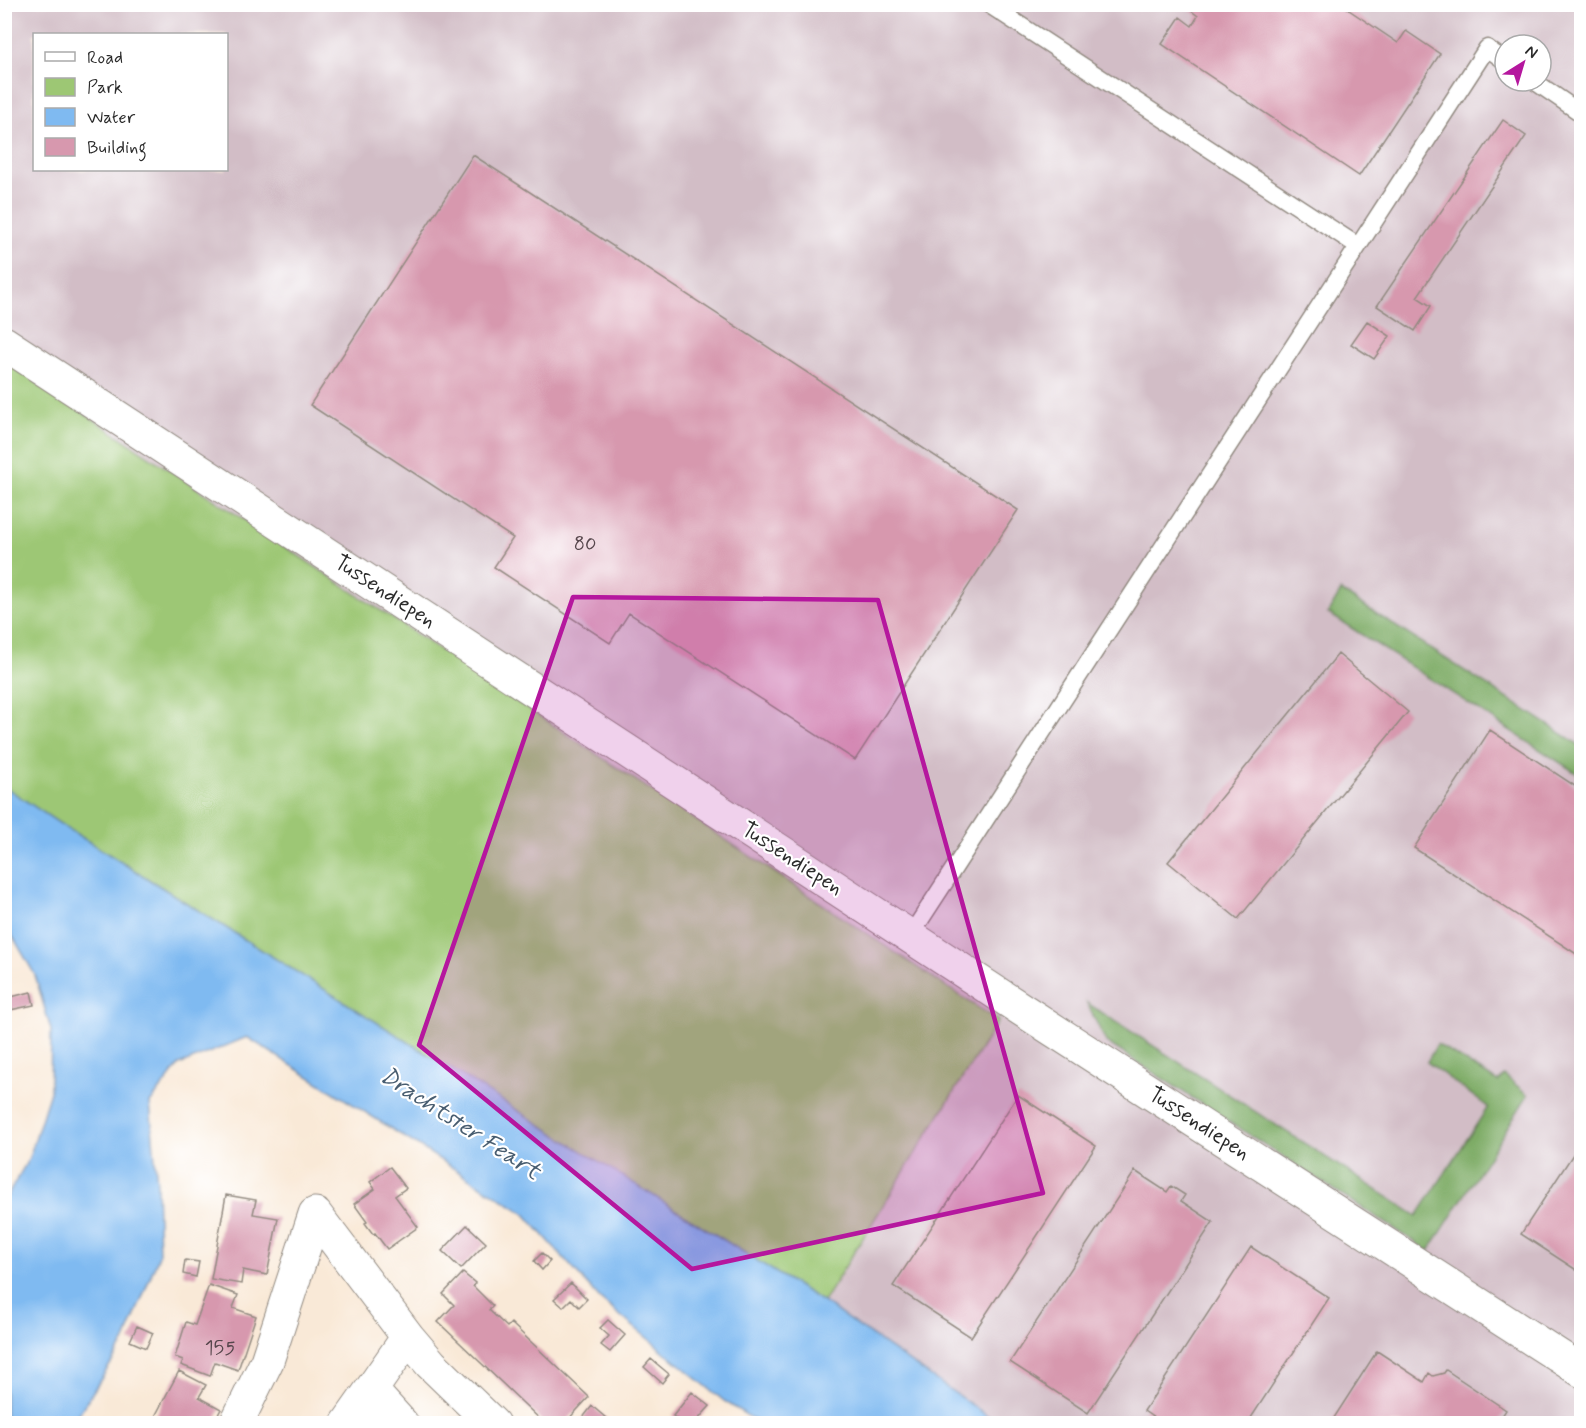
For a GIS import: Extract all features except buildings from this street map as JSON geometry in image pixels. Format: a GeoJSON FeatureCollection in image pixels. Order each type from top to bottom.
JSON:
{"type":"FeatureCollection","features":[{"type":"Feature","properties":{"kind":"street","name":"Tussendiepen"},"geometry":{"type":"LineString","coordinates":[[4,343],[910,936],[1581,1371]]}},
{"type":"Feature","properties":{"kind":"street"},"geometry":{"type":"LineString","coordinates":[[236,1424],[267,1361],[315,1214],[408,1337],[431,1364],[493,1424]]}},
{"type":"Feature","properties":{"kind":"street"},"geometry":{"type":"LineString","coordinates":[[347,1424],[408,1337]]}},
{"type":"Feature","properties":{"kind":"street"},"geometry":{"type":"LineString","coordinates":[[371,1390],[402,1424]]}},
{"type":"Feature","properties":{"kind":"lane"},"geometry":{"type":"LineString","coordinates":[[988,4],[1358,246]]}},
{"type":"Feature","properties":{"kind":"lane"},"geometry":{"type":"LineString","coordinates":[[910,936],[1486,48],[1493,53]]}},
{"type":"Feature","properties":{"kind":"lane"},"geometry":{"type":"LineString","coordinates":[[1551,93],[1581,114]]}},
{"type":"Feature","properties":{"kind":"highlighted area"},"geometry":{"type":"Polygon","coordinates":[[[573,597],[878,600],[1043,1193],[692,1269],[419,1045],[573,597]]]}},
{"type":"Feature","properties":{"kind":"shaded area"},"geometry":{"type":"Polygon","coordinates":[[[4,5],[1581,5],[1581,1423],[998,1423],[823,1302],[998,1021],[5,360],[4,5]]]}},
{"type":"Feature","properties":{"kind":"green space"},"geometry":{"type":"Polygon","coordinates":[[[4,360],[998,1021],[823,1302],[5,787],[4,360]]]}},
{"type":"Feature","properties":{"kind":"green space"},"geometry":{"type":"Polygon","coordinates":[[[1341,591],[1581,746],[1581,776],[1328,613],[1341,591]]]}},
{"type":"Feature","properties":{"kind":"green space"},"geometry":{"type":"Polygon","coordinates":[[[1087,1003],[1417,1216],[1488,1107],[1427,1062],[1437,1044],[1498,1082],[1504,1075],[1528,1095],[1429,1251],[1106,1042],[1087,1003]]]}},
{"type":"Feature","properties":{"kind":"water","name":"Drachtster Feart"},"geometry":{"type":"Polygon","coordinates":[[[5,787],[823,1302],[998,1423],[759,1423],[724,1401],[600,1299],[524,1213],[247,1037],[179,1065],[150,1103],[157,1183],[159,1255],[124,1343],[73,1423],[5,1423],[5,1200],[29,1158],[50,1092],[51,1030],[35,975],[5,923],[5,787]]]}}]}
